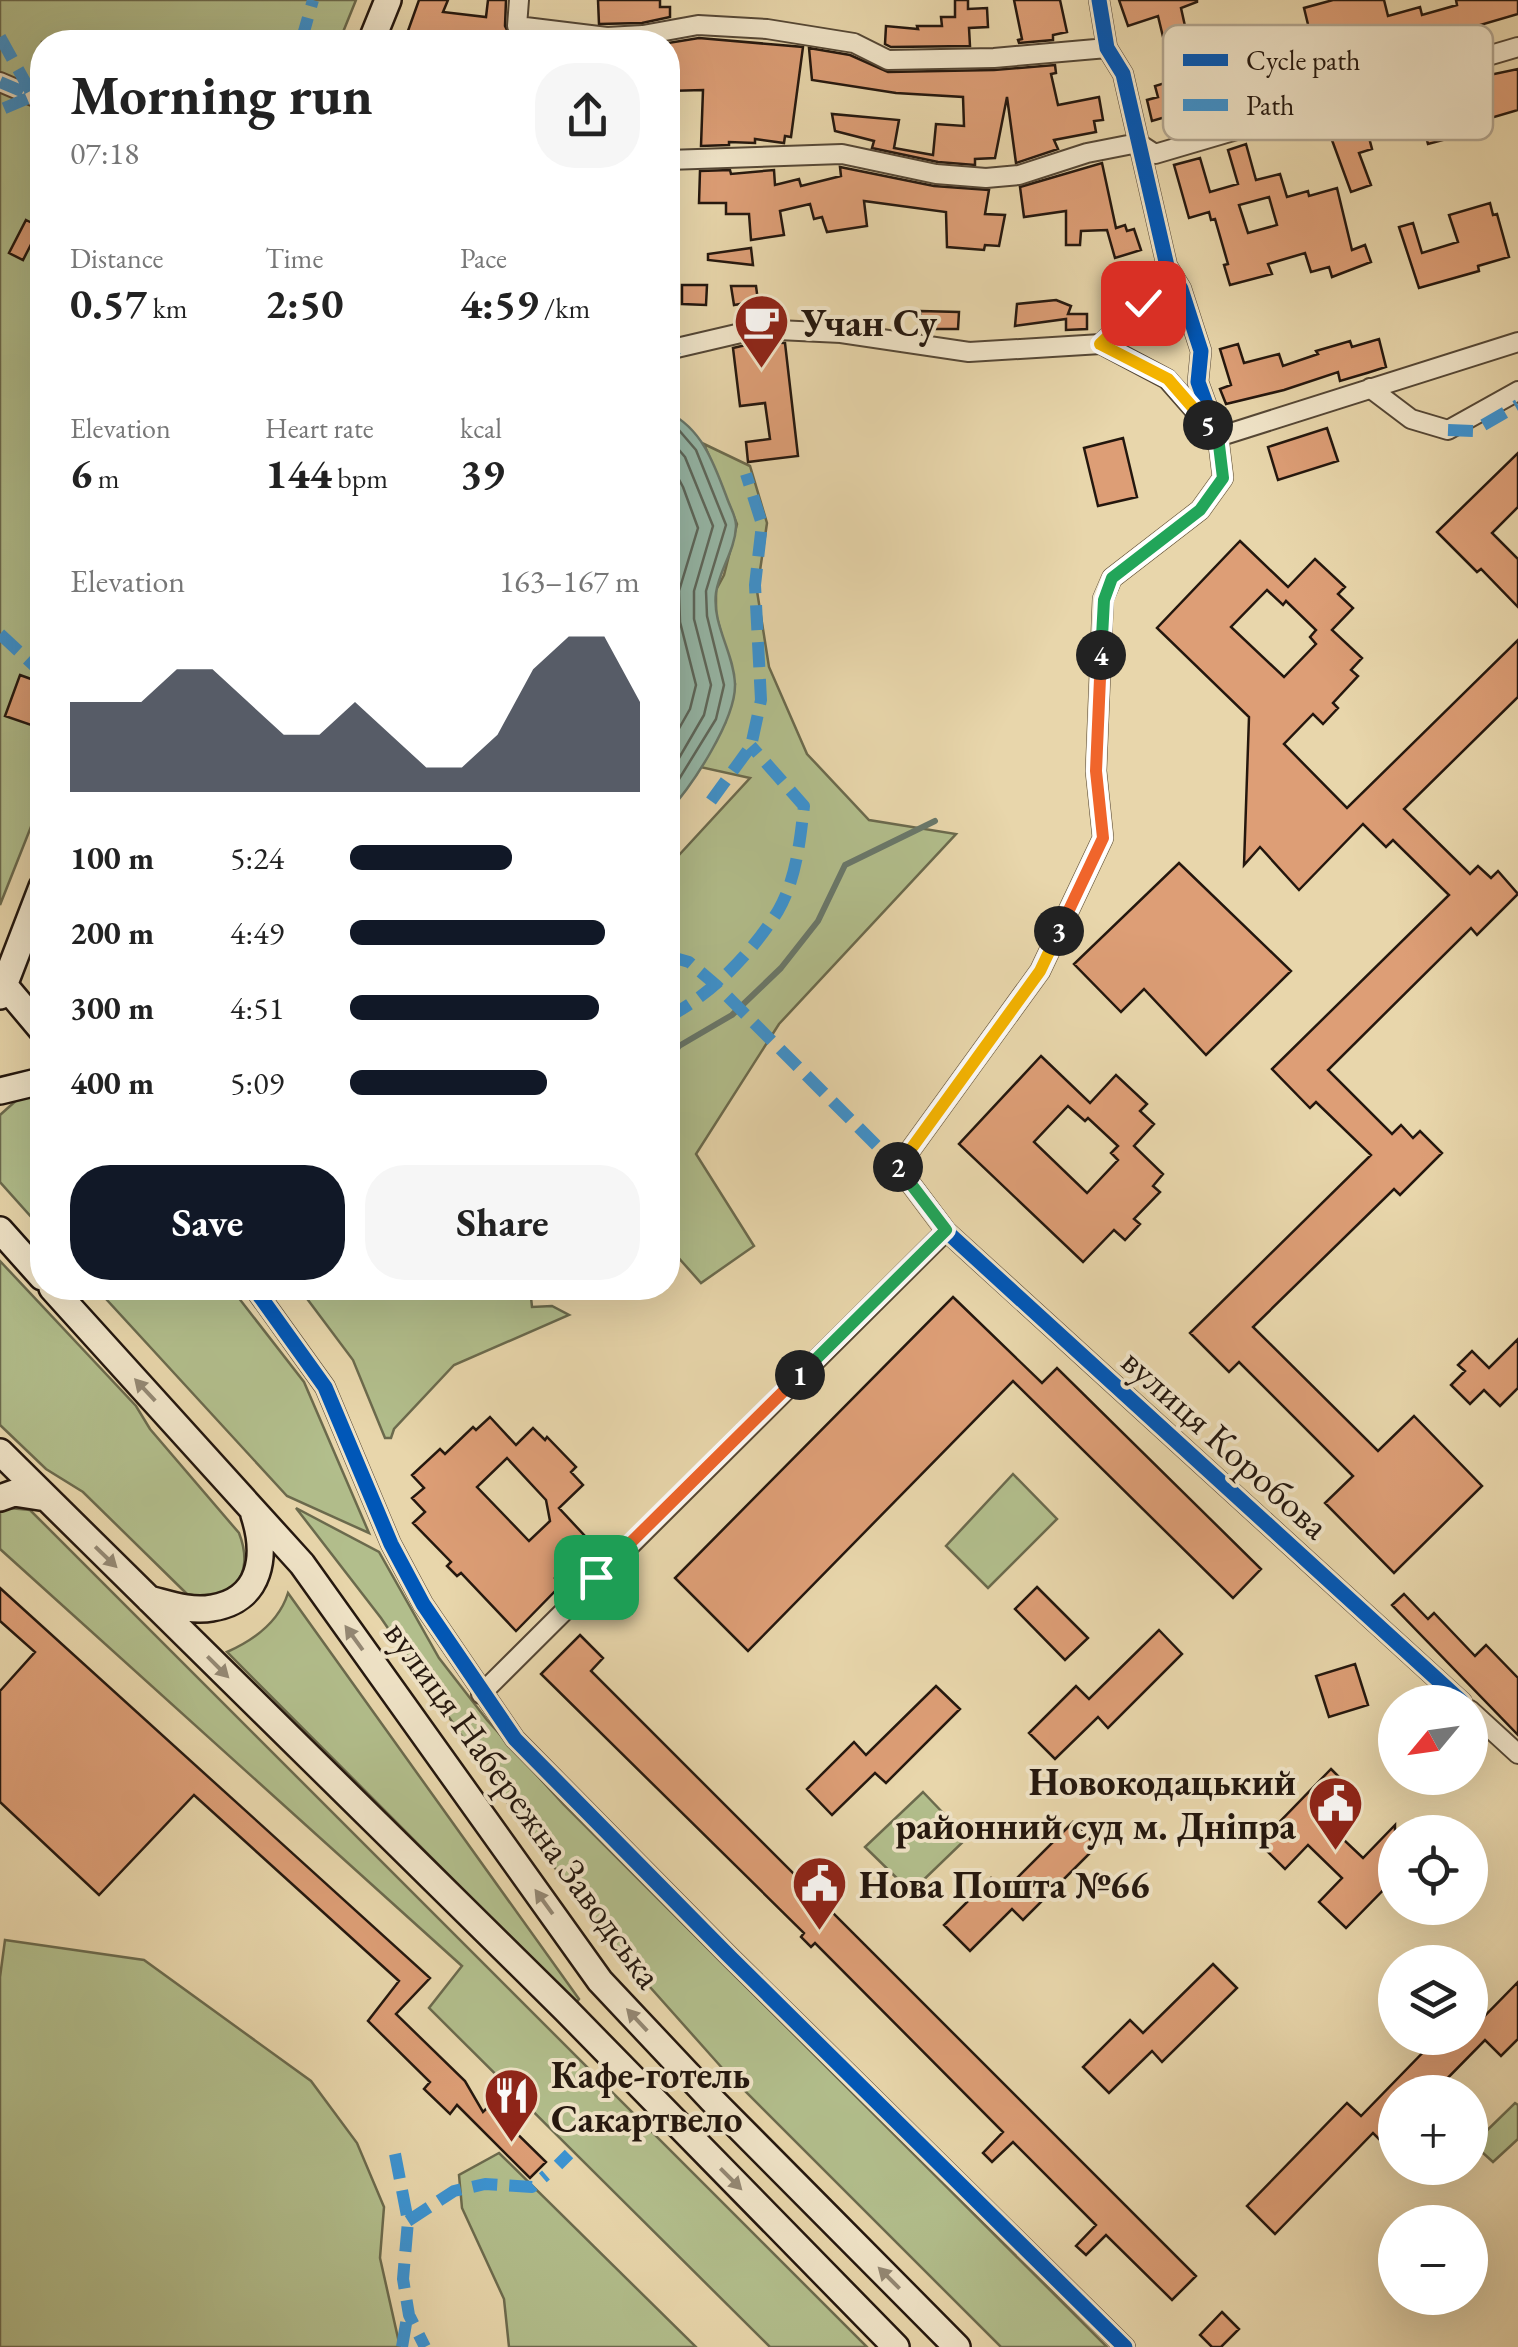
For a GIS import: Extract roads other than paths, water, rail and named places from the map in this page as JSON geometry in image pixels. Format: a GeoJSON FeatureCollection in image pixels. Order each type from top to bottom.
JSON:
{"type":"FeatureCollection","features":[{"type":"Feature","properties":{"kind":"main road"},"geometry":{"type":"LineString","coordinates":[[376,30],[388,0]]}},
{"type":"Feature","properties":{"kind":"main road"},"geometry":{"type":"LineString","coordinates":[[30,918],[2,991],[30,1018]]}},
{"type":"Feature","properties":{"kind":"main road"},"geometry":{"type":"LineString","coordinates":[[0,1091],[30,1084]]}},
{"type":"Feature","properties":{"kind":"main road"},"geometry":{"type":"LineString","coordinates":[[0,1230],[30,1264]]}},
{"type":"Feature","properties":{"kind":"main road","name":"вулиця Набережна Заводська"},"geometry":{"type":"LineString","coordinates":[[63,1300],[302,1564],[600,1981],[957,2347]]}},
{"type":"Feature","properties":{"kind":"main road"},"geometry":{"type":"LineString","coordinates":[[0,1452],[565,2010],[896,2347]]}},
{"type":"Feature","properties":{"kind":"main road"},"geometry":{"type":"LineString","coordinates":[[0,1498],[14,1493],[46,1498]]}},
{"type":"Feature","properties":{"kind":"main road"},"geometry":{"type":"LineString","coordinates":[[148,1599],[176,1607],[210,1609],[246,1591],[262,1557],[262,1539],[250,1504]]}},
{"type":"Feature","properties":{"kind":"street"},"geometry":{"type":"LineString","coordinates":[[518,0],[516,26],[544,30]]}},
{"type":"Feature","properties":{"kind":"street"},"geometry":{"type":"LineString","coordinates":[[1099,0],[1107,48],[1122,74],[1167,266],[1191,314],[1201,351],[1198,382],[1218,437]]}},
{"type":"Feature","properties":{"kind":"street"},"geometry":{"type":"LineString","coordinates":[[670,30],[698,25],[767,29],[854,43],[888,60],[994,58],[1107,48]]}},
{"type":"Feature","properties":{"kind":"street"},"geometry":{"type":"LineString","coordinates":[[1493,54],[1518,47]]}},
{"type":"Feature","properties":{"kind":"street"},"geometry":{"type":"LineString","coordinates":[[0,82],[30,95]]}},
{"type":"Feature","properties":{"kind":"street"},"geometry":{"type":"LineString","coordinates":[[680,160],[842,154],[936,174],[986,178],[1020,176],[1087,153],[1138,143],[1155,154],[1202,140]]}},
{"type":"Feature","properties":{"kind":"street"},"geometry":{"type":"LineString","coordinates":[[1100,344],[1143,303],[1167,266]]}},
{"type":"Feature","properties":{"kind":"street"},"geometry":{"type":"LineString","coordinates":[[680,347],[758,329],[841,333],[969,352],[1100,344],[1168,379],[1218,437]]}},
{"type":"Feature","properties":{"kind":"street"},"geometry":{"type":"LineString","coordinates":[[1218,437],[1518,342]]}},
{"type":"Feature","properties":{"kind":"street"},"geometry":{"type":"LineString","coordinates":[[1370,388],[1411,419],[1448,430],[1518,390]]}},
{"type":"Feature","properties":{"kind":"street","name":"вулиця Коробова"},"geometry":{"type":"LineString","coordinates":[[1218,437],[1223,478],[1200,510],[1112,578],[1104,600],[1096,771],[1103,838],[1040,971],[898,1167],[946,1230],[1443,1685]]}},
{"type":"Feature","properties":{"kind":"street"},"geometry":{"type":"LineString","coordinates":[[481,1694],[946,1230]]}},
{"type":"Feature","properties":{"kind":"street"},"geometry":{"type":"LineString","coordinates":[[263,1300],[326,1388],[391,1544],[423,1604],[515,1739],[1125,2347]]}},
{"type":"Feature","properties":{"kind":"street"},"geometry":{"type":"LineString","coordinates":[[1488,1726],[1518,1754]]}},
{"type":"Feature","properties":{"kind":"water"},"geometry":{"type":"Polygon","coordinates":[[[680,419],[705,448],[736,524],[716,593],[720,628],[734,673],[733,699],[721,733],[680,797],[680,419]]]}},
{"type":"Feature","properties":{"kind":"waterway"},"geometry":{"type":"LineString","coordinates":[[680,1045],[732,1015],[781,968],[818,921],[845,865],[935,821]]}},
{"type":"Feature","properties":{"kind":"place","name":"Учан Су"},"geometry":{"type":"Point","coordinates":[762,371]}},
{"type":"Feature","properties":{"kind":"place","name":"Новокодацький районний суд м. Дніпра"},"geometry":{"type":"Point","coordinates":[1335,1852]}},
{"type":"Feature","properties":{"kind":"place","name":"Нова Пошта №66"},"geometry":{"type":"Point","coordinates":[820,1933]}},
{"type":"Feature","properties":{"kind":"place","name":"Кафе-готель Сакартвело"},"geometry":{"type":"Point","coordinates":[512,2145]}}]}
